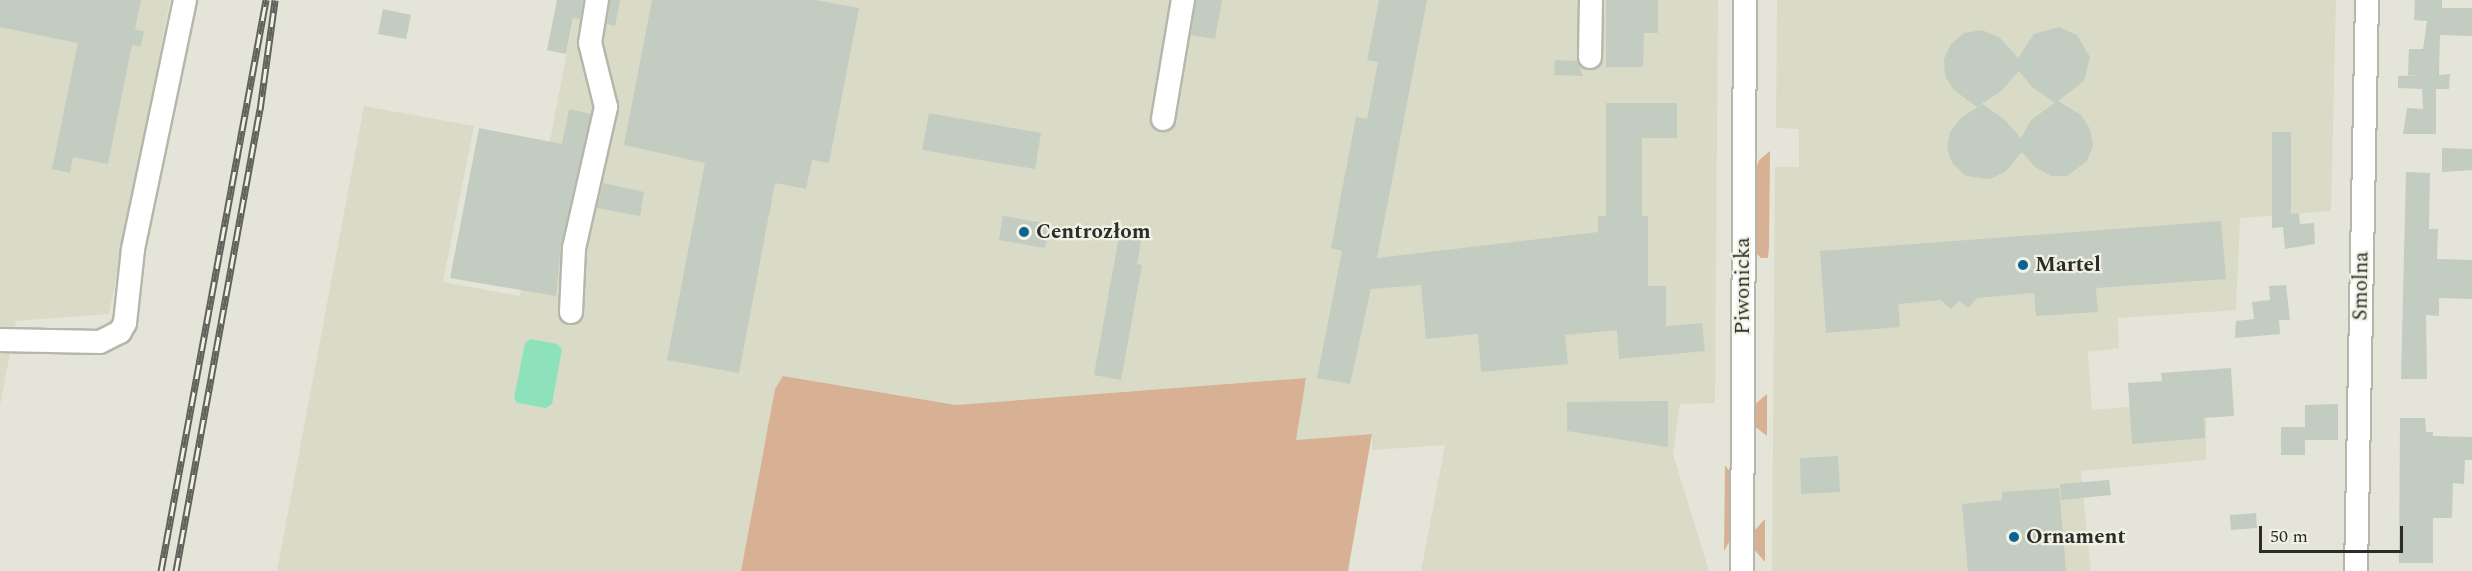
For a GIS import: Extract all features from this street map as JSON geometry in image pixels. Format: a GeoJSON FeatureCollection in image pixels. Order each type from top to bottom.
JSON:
{"type":"FeatureCollection","features":[{"type":"Feature","properties":{"kind":"street"},"geometry":{"type":"LineString","coordinates":[[0,340],[100,342],[120,332],[125,323],[133,249],[185,0]]}},
{"type":"Feature","properties":{"kind":"street"},"geometry":{"type":"LineString","coordinates":[[571,312],[574,248],[606,107],[590,43],[597,0]]}},
{"type":"Feature","properties":{"kind":"street"},"geometry":{"type":"LineString","coordinates":[[1163,119],[1183,0]]}},
{"type":"Feature","properties":{"kind":"street"},"geometry":{"type":"LineString","coordinates":[[1590,57],[1591,0]]}},
{"type":"Feature","properties":{"kind":"street","name":"Piwonicka"},"geometry":{"type":"LineString","coordinates":[[1742,571],[1745,0]]}},
{"type":"Feature","properties":{"kind":"street","name":"Smolna"},"geometry":{"type":"LineString","coordinates":[[2356,571],[2367,0]]}},
{"type":"Feature","properties":{"kind":"shaded area"},"geometry":{"type":"Polygon","coordinates":[[[0,0],[170,0],[109,314],[16,321],[0,406],[0,0]]]}},
{"type":"Feature","properties":{"kind":"shaded area"},"geometry":{"type":"Polygon","coordinates":[[[577,0],[1718,0],[1715,403],[1680,404],[1673,454],[1709,571],[1421,571],[1445,445],[1372,450],[1372,434],[1295,440],[1306,378],[956,405],[783,376],[775,389],[741,571],[277,571],[364,106],[474,126],[443,282],[520,296],[577,0]]]}},
{"type":"Feature","properties":{"kind":"shaded area"},"geometry":{"type":"Polygon","coordinates":[[[1777,0],[2336,0],[2331,211],[2240,218],[2236,310],[2118,318],[2119,348],[2088,352],[2092,410],[2205,400],[2206,418],[2206,460],[2081,471],[2091,571],[1772,571],[1775,167],[1799,167],[1799,129],[1776,128],[1777,0]]]}},
{"type":"Feature","properties":{"kind":"shaded area"},"geometry":{"type":"Polygon","coordinates":[[[1770,151],[1769,247],[1768,258],[1761,258],[1755,252],[1755,172],[1759,160],[1770,151]]]}},
{"type":"Feature","properties":{"kind":"shaded area"},"geometry":{"type":"Polygon","coordinates":[[[531,339],[557,344],[562,349],[552,404],[546,408],[517,403],[514,398],[525,343],[531,339]]]}},
{"type":"Feature","properties":{"kind":"shaded area"},"geometry":{"type":"Polygon","coordinates":[[[783,376],[956,405],[1306,378],[1296,440],[1372,434],[1348,571],[741,571],[775,389],[783,376]]]}},
{"type":"Feature","properties":{"kind":"shaded area"},"geometry":{"type":"Polygon","coordinates":[[[1767,394],[1767,436],[1753,425],[1753,406],[1767,394]]]}},
{"type":"Feature","properties":{"kind":"shaded area"},"geometry":{"type":"Polygon","coordinates":[[[1725,465],[1732,475],[1732,537],[1724,551],[1725,465]]]}},
{"type":"Feature","properties":{"kind":"shaded area"},"geometry":{"type":"Polygon","coordinates":[[[1765,519],[1765,562],[1753,548],[1753,532],[1765,519]]]}},
{"type":"Feature","properties":{"kind":"building"},"geometry":{"type":"Polygon","coordinates":[[[0,0],[141,0],[135,30],[144,31],[141,46],[132,45],[108,164],[73,157],[70,173],[52,169],[78,43],[0,27],[0,0]]]}},
{"type":"Feature","properties":{"kind":"building"},"geometry":{"type":"Polygon","coordinates":[[[557,0],[583,0],[580,19],[573,18],[566,54],[547,50],[557,0]]]}},
{"type":"Feature","properties":{"kind":"building"},"geometry":{"type":"Polygon","coordinates":[[[610,0],[620,0],[615,26],[607,24],[610,0]]]}},
{"type":"Feature","properties":{"kind":"building"},"geometry":{"type":"Polygon","coordinates":[[[652,0],[815,0],[859,8],[829,163],[812,160],[806,189],[775,183],[739,373],[667,360],[705,163],[624,145],[652,0]]]}},
{"type":"Feature","properties":{"kind":"building"},"geometry":{"type":"Polygon","coordinates":[[[1196,0],[1222,0],[1215,39],[1191,35],[1196,0]]]}},
{"type":"Feature","properties":{"kind":"building"},"geometry":{"type":"Polygon","coordinates":[[[1379,0],[1427,0],[1377,258],[1598,232],[1598,216],[1606,216],[1606,103],[1677,103],[1677,138],[1642,138],[1642,216],[1648,216],[1648,286],[1666,286],[1666,326],[1702,323],[1705,351],[1619,359],[1617,330],[1565,335],[1568,364],[1481,372],[1478,334],[1426,339],[1421,285],[1371,289],[1350,384],[1317,378],[1342,251],[1331,248],[1356,117],[1367,119],[1378,62],[1367,60],[1379,0]]]}},
{"type":"Feature","properties":{"kind":"building"},"geometry":{"type":"Polygon","coordinates":[[[1606,0],[1658,0],[1658,33],[1644,33],[1643,67],[1606,67],[1606,0]]]}},
{"type":"Feature","properties":{"kind":"building"},"geometry":{"type":"Polygon","coordinates":[[[2415,0],[2442,0],[2442,8],[2472,8],[2472,36],[2440,35],[2439,75],[2450,74],[2449,89],[2436,89],[2436,134],[2403,134],[2407,108],[2423,109],[2422,89],[2398,88],[2398,76],[2422,75],[2408,75],[2409,49],[2423,49],[2427,21],[2414,20],[2415,0]]]}},
{"type":"Feature","properties":{"kind":"building"},"geometry":{"type":"Polygon","coordinates":[[[383,9],[411,15],[406,39],[378,34],[383,9]]]}},
{"type":"Feature","properties":{"kind":"building"},"geometry":{"type":"Polygon","coordinates":[[[2059,27],[2077,35],[2090,57],[2084,81],[2058,101],[2081,115],[2090,129],[2093,146],[2087,161],[2067,176],[2051,176],[2035,167],[2022,152],[2005,172],[1990,179],[1966,176],[1953,164],[1947,149],[1950,132],[1961,118],[1982,104],[2004,119],[2021,138],[2031,120],[2055,103],[2032,87],[2019,71],[2001,91],[1977,107],[1954,90],[1945,76],[1944,59],[1951,44],[1964,33],[1982,30],[2000,38],[2018,58],[2034,34],[2059,27]]]}},
{"type":"Feature","properties":{"kind":"building"},"geometry":{"type":"Polygon","coordinates":[[[1555,60],[1577,61],[1583,76],[1554,75],[1555,60]]]}},
{"type":"Feature","properties":{"kind":"building"},"geometry":{"type":"Polygon","coordinates":[[[569,109],[591,114],[561,245],[556,296],[450,278],[479,128],[562,144],[569,109]]]}},
{"type":"Feature","properties":{"kind":"building"},"geometry":{"type":"Polygon","coordinates":[[[929,113],[1041,133],[1035,169],[922,150],[929,113]]]}},
{"type":"Feature","properties":{"kind":"building"},"geometry":{"type":"Polygon","coordinates":[[[2272,132],[2291,132],[2291,214],[2299,213],[2300,224],[2314,223],[2315,244],[2285,249],[2283,227],[2272,228],[2272,132]]]}},
{"type":"Feature","properties":{"kind":"building"},"geometry":{"type":"Polygon","coordinates":[[[2442,148],[2472,149],[2472,170],[2442,172],[2442,148]]]}},
{"type":"Feature","properties":{"kind":"building"},"geometry":{"type":"Polygon","coordinates":[[[2406,172],[2430,173],[2429,229],[2438,229],[2437,259],[2472,260],[2472,299],[2439,298],[2439,316],[2426,315],[2427,379],[2401,379],[2406,172]]]}},
{"type":"Feature","properties":{"kind":"building"},"geometry":{"type":"Polygon","coordinates":[[[603,183],[644,192],[640,216],[597,208],[603,183]]]}},
{"type":"Feature","properties":{"kind":"building","name":"Centrozłom"},"geometry":{"type":"Polygon","coordinates":[[[1003,216],[1050,224],[1045,248],[999,240],[1003,216]]]}},
{"type":"Feature","properties":{"kind":"building","name":"Martel"},"geometry":{"type":"Polygon","coordinates":[[[2221,221],[2226,279],[2096,288],[2098,312],[2036,316],[2034,293],[1977,298],[1968,308],[1959,301],[1951,309],[1941,300],[1898,304],[1900,327],[1826,333],[1820,251],[2221,221]]]}},
{"type":"Feature","properties":{"kind":"building"},"geometry":{"type":"Polygon","coordinates":[[[1120,231],[1142,235],[1137,264],[1142,265],[1121,380],[1094,375],[1120,231]]]}},
{"type":"Feature","properties":{"kind":"building"},"geometry":{"type":"Polygon","coordinates":[[[2286,285],[2290,320],[2279,320],[2280,334],[2235,338],[2236,321],[2254,319],[2252,302],[2270,300],[2269,286],[2286,285]]]}},
{"type":"Feature","properties":{"kind":"building"},"geometry":{"type":"Polygon","coordinates":[[[2231,368],[2234,416],[2204,418],[2205,438],[2132,444],[2128,383],[2162,381],[2161,373],[2231,368]]]}},
{"type":"Feature","properties":{"kind":"building"},"geometry":{"type":"Polygon","coordinates":[[[1668,401],[1668,447],[1567,431],[1567,402],[1668,401]]]}},
{"type":"Feature","properties":{"kind":"building"},"geometry":{"type":"Polygon","coordinates":[[[2338,404],[2338,440],[2305,440],[2305,455],[2281,455],[2281,427],[2305,427],[2305,405],[2338,404]]]}},
{"type":"Feature","properties":{"kind":"building"},"geometry":{"type":"Polygon","coordinates":[[[2400,418],[2425,418],[2426,432],[2433,432],[2433,436],[2472,437],[2472,460],[2465,460],[2464,484],[2453,483],[2452,518],[2433,518],[2433,563],[2399,563],[2400,418]]]}},
{"type":"Feature","properties":{"kind":"building"},"geometry":{"type":"Polygon","coordinates":[[[1838,456],[1840,492],[1801,494],[1800,458],[1838,456]]]}},
{"type":"Feature","properties":{"kind":"building"},"geometry":{"type":"Polygon","coordinates":[[[2109,480],[2111,495],[2061,500],[2060,484],[2109,480]]]}},
{"type":"Feature","properties":{"kind":"building","name":"Ornament"},"geometry":{"type":"Polygon","coordinates":[[[2059,488],[2066,571],[1968,571],[1962,504],[2002,500],[2002,492],[2059,488]]]}},
{"type":"Feature","properties":{"kind":"building"},"geometry":{"type":"Polygon","coordinates":[[[2256,513],[2257,528],[2231,530],[2230,515],[2256,513]]]}},
{"type":"Feature","properties":{"kind":"railway"},"geometry":{"type":"LineString","coordinates":[[161,571],[266,0]]}},
{"type":"Feature","properties":{"kind":"railway"},"geometry":{"type":"LineString","coordinates":[[176,571],[260,110],[275,0]]}},
{"type":"Feature","properties":{"kind":"place","name":"Centrozłom"},"geometry":{"type":"Point","coordinates":[1024,232]}},
{"type":"Feature","properties":{"kind":"place","name":"Martel"},"geometry":{"type":"Point","coordinates":[2023,265]}},
{"type":"Feature","properties":{"kind":"place","name":"Ornament"},"geometry":{"type":"Point","coordinates":[2014,537]}}]}
